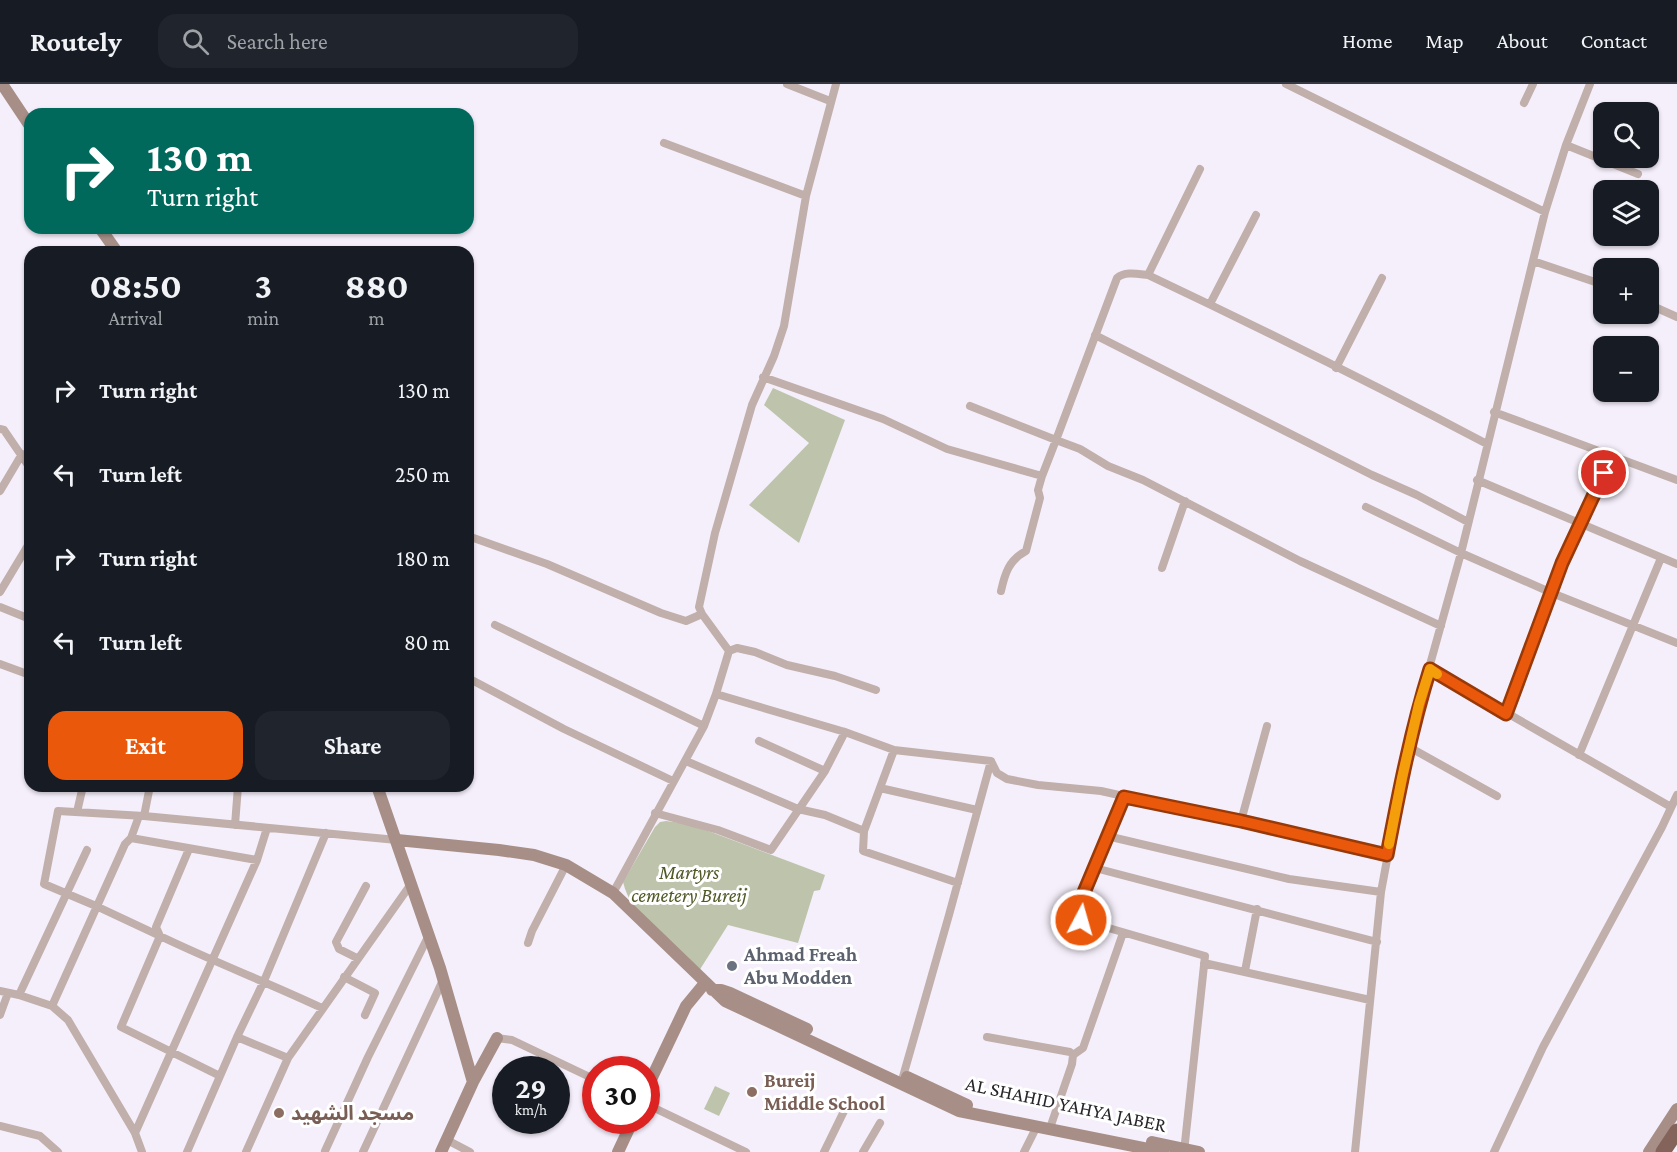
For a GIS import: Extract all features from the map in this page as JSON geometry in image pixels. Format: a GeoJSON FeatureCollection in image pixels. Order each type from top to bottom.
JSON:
{"type":"FeatureCollection","features":[{"type":"Feature","properties":{"kind":"highway"},"geometry":{"type":"LineString","coordinates":[[1663,1152],[1677,1131]]}},
{"type":"Feature","properties":{"kind":"street"},"geometry":{"type":"LineString","coordinates":[[2,84],[24,117]]}},
{"type":"Feature","properties":{"kind":"street"},"geometry":{"type":"LineString","coordinates":[[787,84],[830,101]]}},
{"type":"Feature","properties":{"kind":"street"},"geometry":{"type":"LineString","coordinates":[[729,651],[699,607],[715,533],[752,405],[774,356],[784,326],[806,196],[836,84]]}},
{"type":"Feature","properties":{"kind":"street"},"geometry":{"type":"LineString","coordinates":[[1286,84],[1545,212]]}},
{"type":"Feature","properties":{"kind":"street"},"geometry":{"type":"LineString","coordinates":[[1524,103],[1533,84]]}},
{"type":"Feature","properties":{"kind":"street"},"geometry":{"type":"LineString","coordinates":[[1355,1152],[1381,892],[1409,747],[1461,553],[1545,212],[1588,85]]}},
{"type":"Feature","properties":{"kind":"street"},"geometry":{"type":"LineString","coordinates":[[664,143],[806,196]]}},
{"type":"Feature","properties":{"kind":"street"},"geometry":{"type":"LineString","coordinates":[[1566,145],[1638,174]]}},
{"type":"Feature","properties":{"kind":"street"},"geometry":{"type":"LineString","coordinates":[[1148,275],[1200,169]]}},
{"type":"Feature","properties":{"kind":"street"},"geometry":{"type":"LineString","coordinates":[[1210,304],[1256,215]]}},
{"type":"Feature","properties":{"kind":"street"},"geometry":{"type":"LineString","coordinates":[[1533,261],[1593,281]]}},
{"type":"Feature","properties":{"kind":"street"},"geometry":{"type":"LineString","coordinates":[[1001,591],[1009,566],[1015,557],[1026,551],[1040,498],[1038,490],[1042,476],[1117,278],[1121,274],[1148,275],[1282,338],[1336,368],[1487,444]]}},
{"type":"Feature","properties":{"kind":"street"},"geometry":{"type":"LineString","coordinates":[[1336,368],[1382,278]]}},
{"type":"Feature","properties":{"kind":"street"},"geometry":{"type":"LineString","coordinates":[[1659,309],[1677,317]]}},
{"type":"Feature","properties":{"kind":"street"},"geometry":{"type":"LineString","coordinates":[[1095,335],[1468,522]]}},
{"type":"Feature","properties":{"kind":"street"},"geometry":{"type":"LineString","coordinates":[[764,377],[883,419],[947,449],[1042,476]]}},
{"type":"Feature","properties":{"kind":"street"},"geometry":{"type":"LineString","coordinates":[[970,406],[1080,449],[1108,466],[1143,480],[1300,561],[1441,626]]}},
{"type":"Feature","properties":{"kind":"street"},"geometry":{"type":"LineString","coordinates":[[1494,412],[1677,480]]}},
{"type":"Feature","properties":{"kind":"street"},"geometry":{"type":"LineString","coordinates":[[0,429],[4,430],[24,458]]}},
{"type":"Feature","properties":{"kind":"street"},"geometry":{"type":"LineString","coordinates":[[0,491],[22,454]]}},
{"type":"Feature","properties":{"kind":"street"},"geometry":{"type":"LineString","coordinates":[[1506,714],[1562,563],[1612,456]]}},
{"type":"Feature","properties":{"kind":"street"},"geometry":{"type":"LineString","coordinates":[[1478,480],[1677,564]]}},
{"type":"Feature","properties":{"kind":"street"},"geometry":{"type":"LineString","coordinates":[[1162,568],[1185,501]]}},
{"type":"Feature","properties":{"kind":"street"},"geometry":{"type":"LineString","coordinates":[[1366,507],[1461,553],[1552,593],[1677,643]]}},
{"type":"Feature","properties":{"kind":"street"},"geometry":{"type":"LineString","coordinates":[[474,538],[547,564],[669,616],[686,621],[702,614]]}},
{"type":"Feature","properties":{"kind":"street"},"geometry":{"type":"LineString","coordinates":[[0,592],[24,552]]}},
{"type":"Feature","properties":{"kind":"street"},"geometry":{"type":"LineString","coordinates":[[1579,755],[1661,558]]}},
{"type":"Feature","properties":{"kind":"street"},"geometry":{"type":"LineString","coordinates":[[0,607],[24,617]]}},
{"type":"Feature","properties":{"kind":"street"},"geometry":{"type":"LineString","coordinates":[[495,625],[704,726]]}},
{"type":"Feature","properties":{"kind":"street"},"geometry":{"type":"LineString","coordinates":[[729,651],[737,648],[755,652],[787,665],[836,676],[876,690]]}},
{"type":"Feature","properties":{"kind":"street"},"geometry":{"type":"LineString","coordinates":[[613,893],[704,726],[729,651]]}},
{"type":"Feature","properties":{"kind":"street"},"geometry":{"type":"LineString","coordinates":[[0,664],[24,673]]}},
{"type":"Feature","properties":{"kind":"street"},"geometry":{"type":"LineString","coordinates":[[1430,669],[1671,807]]}},
{"type":"Feature","properties":{"kind":"street"},"geometry":{"type":"LineString","coordinates":[[474,681],[564,729],[673,781]]}},
{"type":"Feature","properties":{"kind":"street"},"geometry":{"type":"LineString","coordinates":[[716,694],[845,732],[894,750],[991,761]]}},
{"type":"Feature","properties":{"kind":"street"},"geometry":{"type":"LineString","coordinates":[[1241,821],[1267,726]]}},
{"type":"Feature","properties":{"kind":"street"},"geometry":{"type":"LineString","coordinates":[[655,813],[718,830],[771,850],[825,771],[845,732]]}},
{"type":"Feature","properties":{"kind":"street"},"geometry":{"type":"LineString","coordinates":[[759,741],[825,771]]}},
{"type":"Feature","properties":{"kind":"street"},"geometry":{"type":"LineString","coordinates":[[1409,747],[1497,796]]}},
{"type":"Feature","properties":{"kind":"street"},"geometry":{"type":"LineString","coordinates":[[894,750],[864,831],[863,851],[958,883]]}},
{"type":"Feature","properties":{"kind":"street"},"geometry":{"type":"LineString","coordinates":[[686,761],[798,809],[825,815],[864,831]]}},
{"type":"Feature","properties":{"kind":"street"},"geometry":{"type":"LineString","coordinates":[[991,761],[997,773],[1007,779],[1038,785],[1101,791],[1387,855]]}},
{"type":"Feature","properties":{"kind":"street"},"geometry":{"type":"LineString","coordinates":[[902,1080],[991,761]]}},
{"type":"Feature","properties":{"kind":"street"},"geometry":{"type":"LineString","coordinates":[[880,788],[977,810]]}},
{"type":"Feature","properties":{"kind":"street"},"geometry":{"type":"LineString","coordinates":[[77,812],[82,792]]}},
{"type":"Feature","properties":{"kind":"street"},"geometry":{"type":"LineString","coordinates":[[52,1006],[125,844],[131,838],[142,816],[148,792]]}},
{"type":"Feature","properties":{"kind":"street"},"geometry":{"type":"LineString","coordinates":[[235,825],[238,792]]}},
{"type":"Feature","properties":{"kind":"street"},"geometry":{"type":"LineString","coordinates":[[379,792],[429,935],[473,1082]]}},
{"type":"Feature","properties":{"kind":"street"},"geometry":{"type":"LineString","coordinates":[[1494,1152],[1543,1047],[1677,795]]}},
{"type":"Feature","properties":{"kind":"street"},"geometry":{"type":"LineString","coordinates":[[1124,797],[1077,909],[1081,920],[1205,956],[1185,1150]]}},
{"type":"Feature","properties":{"kind":"street"},"geometry":{"type":"LineString","coordinates":[[322,1008],[44,884],[58,811],[142,816],[397,840]]}},
{"type":"Feature","properties":{"kind":"street"},"geometry":{"type":"LineString","coordinates":[[135,1133],[213,961],[256,860],[267,828]]}},
{"type":"Feature","properties":{"kind":"street"},"geometry":{"type":"LineString","coordinates":[[188,1152],[237,1037],[264,981],[326,833]]}},
{"type":"Feature","properties":{"kind":"street"},"geometry":{"type":"LineString","coordinates":[[1107,836],[1289,879],[1381,892]]}},
{"type":"Feature","properties":{"kind":"street"},"geometry":{"type":"LineString","coordinates":[[131,838],[256,860]]}},
{"type":"Feature","properties":{"kind":"street","name":"AL SHAHID YAHYA JABER"},"geometry":{"type":"LineString","coordinates":[[397,840],[534,855],[566,866],[613,893],[725,1001],[902,1080],[959,1111],[1199,1152]]}},
{"type":"Feature","properties":{"kind":"street"},"geometry":{"type":"LineString","coordinates":[[189,849],[156,927],[160,936],[121,1027],[220,1076]]}},
{"type":"Feature","properties":{"kind":"street"},"geometry":{"type":"LineString","coordinates":[[19,995],[87,850]]}},
{"type":"Feature","properties":{"kind":"street"},"geometry":{"type":"LineString","coordinates":[[528,943],[566,866]]}},
{"type":"Feature","properties":{"kind":"street"},"geometry":{"type":"LineString","coordinates":[[1095,868],[1377,942]]}},
{"type":"Feature","properties":{"kind":"street"},"geometry":{"type":"LineString","coordinates":[[246,1152],[288,1058],[411,884]]}},
{"type":"Feature","properties":{"kind":"street"},"geometry":{"type":"LineString","coordinates":[[357,958],[339,949],[336,942],[366,886]]}},
{"type":"Feature","properties":{"kind":"street"},"geometry":{"type":"LineString","coordinates":[[1245,971],[1257,909]]}},
{"type":"Feature","properties":{"kind":"street"},"geometry":{"type":"LineString","coordinates":[[1024,1152],[1046,1125],[1072,1064],[1073,1055],[1083,1048],[1123,933]]}},
{"type":"Feature","properties":{"kind":"street"},"geometry":{"type":"LineString","coordinates":[[325,1150],[429,935]]}},
{"type":"Feature","properties":{"kind":"street"},"geometry":{"type":"LineString","coordinates":[[1204,963],[1370,999]]}},
{"type":"Feature","properties":{"kind":"street"},"geometry":{"type":"LineString","coordinates":[[344,977],[375,993],[365,1015]]}},
{"type":"Feature","properties":{"kind":"street"},"geometry":{"type":"LineString","coordinates":[[363,1152],[443,980]]}},
{"type":"Feature","properties":{"kind":"street"},"geometry":{"type":"LineString","coordinates":[[660,1061],[686,1006],[709,987]]}},
{"type":"Feature","properties":{"kind":"street"},"geometry":{"type":"LineString","coordinates":[[0,1015],[4,992],[52,1006],[68,1020],[135,1133],[141,1152]]}},
{"type":"Feature","properties":{"kind":"street"},"geometry":{"type":"LineString","coordinates":[[237,1037],[288,1058]]}},
{"type":"Feature","properties":{"kind":"street"},"geometry":{"type":"LineString","coordinates":[[987,1037],[1070,1052],[1073,1055]]}},
{"type":"Feature","properties":{"kind":"street"},"geometry":{"type":"LineString","coordinates":[[441,1152],[473,1082],[497,1038],[513,1040],[582,1073]]}},
{"type":"Feature","properties":{"kind":"street"},"geometry":{"type":"LineString","coordinates":[[824,1152],[846,1107]]}},
{"type":"Feature","properties":{"kind":"street"},"geometry":{"type":"LineString","coordinates":[[1649,1152],[1677,1109]]}},
{"type":"Feature","properties":{"kind":"street"},"geometry":{"type":"LineString","coordinates":[[660,1111],[746,1152]]}},
{"type":"Feature","properties":{"kind":"street"},"geometry":{"type":"LineString","coordinates":[[863,1152],[880,1123]]}},
{"type":"Feature","properties":{"kind":"street","name":"AL SHAHID YAHYA JABER"},"geometry":{"type":"LineString","coordinates":[[1046,1125],[1149,1151],[1163,1152]]}},
{"type":"Feature","properties":{"kind":"street"},"geometry":{"type":"LineString","coordinates":[[0,1126],[40,1136],[58,1152]]}},
{"type":"Feature","properties":{"kind":"street"},"geometry":{"type":"LineString","coordinates":[[618,1152],[626,1134]]}},
{"type":"Feature","properties":{"kind":"street"},"geometry":{"type":"LineString","coordinates":[[447,1140],[470,1152]]}},
{"type":"Feature","properties":{"kind":"green space"},"geometry":{"type":"Polygon","coordinates":[[[773,388],[845,420],[799,543],[749,505],[809,443],[764,405],[773,388]]]}},
{"type":"Feature","properties":{"kind":"green space","name":"Martyrs cemetery Bureij"},"geometry":{"type":"Polygon","coordinates":[[[660,822],[682,823],[711,832],[825,875],[820,890],[814,891],[798,943],[728,925],[699,971],[666,942],[635,907],[623,882],[655,827],[660,822]]]}},
{"type":"Feature","properties":{"kind":"green space"},"geometry":{"type":"Polygon","coordinates":[[[715,1086],[730,1093],[719,1116],[704,1109],[715,1086]]]}},
{"type":"Feature","properties":{"kind":"slow traffic"},"geometry":{"type":"LineString","coordinates":[[1389,844],[1419,704],[1430,669],[1437,674]]}},
{"type":"Feature","properties":{"kind":"place","name":"Ahmad Freah Abu Modden"},"geometry":{"type":"Point","coordinates":[732,966]}},
{"type":"Feature","properties":{"kind":"place","name":"Bureij Middle School"},"geometry":{"type":"Point","coordinates":[752,1092]}},
{"type":"Feature","properties":{"kind":"place","name":"مسجد الشهيد"},"geometry":{"type":"Point","coordinates":[279,1113]}},
{"type":"Feature","properties":{"kind":"route"},"geometry":{"type":"LineString","coordinates":[[1081,920],[1077,909],[1124,797],[1387,855],[1419,704],[1430,669],[1506,714],[1562,563],[1604,473]]}}]}
